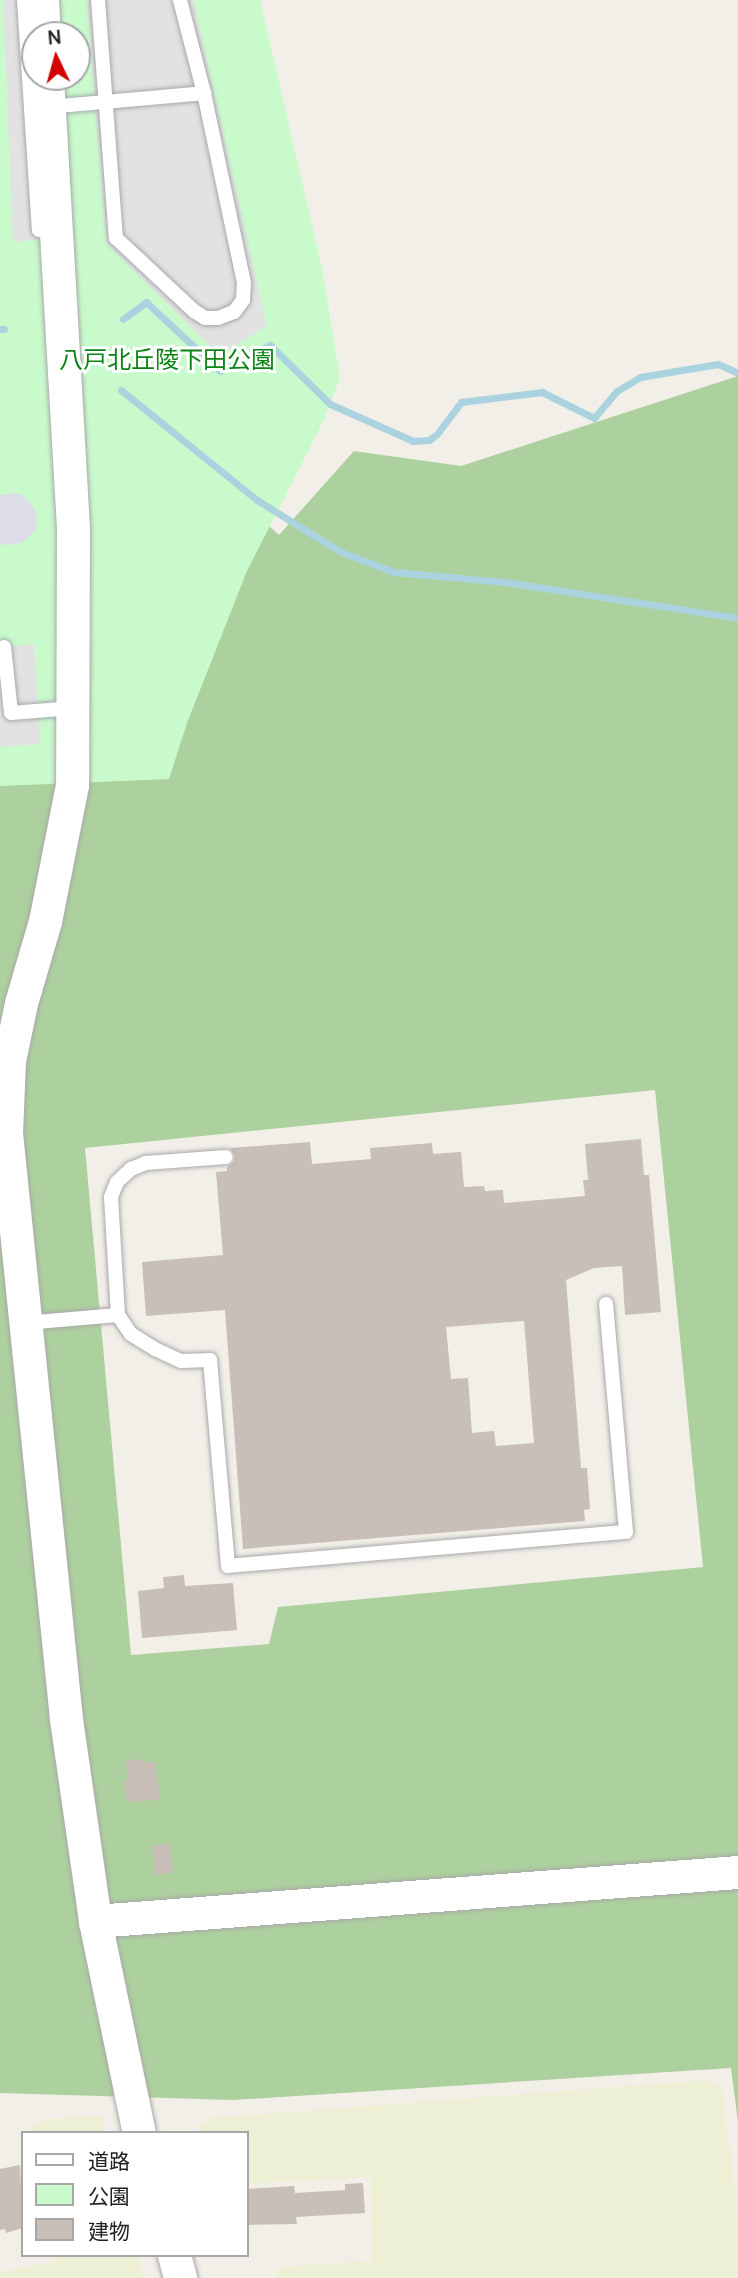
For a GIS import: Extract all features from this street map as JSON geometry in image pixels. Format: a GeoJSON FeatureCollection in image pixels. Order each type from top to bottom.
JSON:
{"type":"FeatureCollection","features":[{"type":"Feature","properties":{"kind":"street"},"geometry":{"type":"LineString","coordinates":[[42,0],[43,21]]}},
{"type":"Feature","properties":{"kind":"street"},"geometry":{"type":"LineString","coordinates":[[47,92],[73,528],[72,785],[45,921],[20,1003],[9,1061],[6,1133],[66,1719],[95,1921],[139,2131]]}},
{"type":"Feature","properties":{"kind":"street"},"geometry":{"type":"LineString","coordinates":[[95,1921],[738,1872]]}},
{"type":"Feature","properties":{"kind":"street"},"geometry":{"type":"LineString","coordinates":[[175,2257],[180,2278]]}},
{"type":"Feature","properties":{"kind":"lane"},"geometry":{"type":"LineString","coordinates":[[24,0],[39,230],[55,229]]}},
{"type":"Feature","properties":{"kind":"lane"},"geometry":{"type":"LineString","coordinates":[[98,0],[116,238],[194,311],[205,318],[218,318],[233,312],[243,300],[244,283],[204,93],[180,0]]}},
{"type":"Feature","properties":{"kind":"lane"},"geometry":{"type":"LineString","coordinates":[[47,92],[106,101],[204,93]]}},
{"type":"Feature","properties":{"kind":"lane"},"geometry":{"type":"LineString","coordinates":[[4,647],[11,713],[73,708]]}},
{"type":"Feature","properties":{"kind":"lane"},"geometry":{"type":"LineString","coordinates":[[226,1157],[146,1163],[131,1170],[117,1182],[111,1197],[118,1315],[131,1334],[155,1349],[181,1361],[210,1360],[228,1566],[626,1532],[606,1304]]}},
{"type":"Feature","properties":{"kind":"lane"},"geometry":{"type":"LineString","coordinates":[[24,1323],[118,1315]]}},
{"type":"Feature","properties":{"kind":"green space","name":"八戸北丘陵下田公園"},"geometry":{"type":"Polygon","coordinates":[[[0,0],[260,0],[322,268],[340,378],[324,420],[247,571],[187,723],[169,779],[0,786],[0,0]]]}},
{"type":"Feature","properties":{"kind":"green space"},"geometry":{"type":"Polygon","coordinates":[[[738,376],[738,2122],[731,2068],[233,2100],[0,2093],[0,756],[103,378],[279,535],[354,451],[461,466],[738,376]],[[655,1090],[85,1148],[131,1655],[269,1644],[278,1607],[703,1567],[655,1090]]]}},
{"type":"Feature","properties":{"kind":"green space"},"geometry":{"type":"Polygon","coordinates":[[[708,2080],[722,2089],[738,2218],[738,2278],[276,2278],[277,2267],[372,2261],[370,2177],[248,2184],[248,2131],[199,2131],[198,2128],[210,2118],[708,2080]]]}},
{"type":"Feature","properties":{"kind":"green space"},"geometry":{"type":"Polygon","coordinates":[[[101,2115],[105,2131],[27,2131],[41,2120],[101,2115]]]}},
{"type":"Feature","properties":{"kind":"green space"},"geometry":{"type":"Polygon","coordinates":[[[53,2257],[139,2257],[144,2278],[0,2278],[0,2272],[54,2262],[53,2257]]]}},
{"type":"Feature","properties":{"kind":"shaded area"},"geometry":{"type":"Polygon","coordinates":[[[3,0],[26,0],[27,21],[21,21],[21,91],[32,91],[42,239],[13,242],[3,0]]]}},
{"type":"Feature","properties":{"kind":"shaded area"},"geometry":{"type":"Polygon","coordinates":[[[87,0],[193,0],[267,326],[219,355],[106,243],[91,21],[89,21],[87,0]]]}},
{"type":"Feature","properties":{"kind":"shaded area"},"geometry":{"type":"Polygon","coordinates":[[[0,495],[22,495],[34,507],[37,523],[35,531],[22,543],[4,545],[0,544],[0,495]]]}},
{"type":"Feature","properties":{"kind":"shaded area"},"geometry":{"type":"Polygon","coordinates":[[[34,644],[40,744],[0,747],[0,651],[4,647],[34,644]]]}},
{"type":"Feature","properties":{"kind":"building"},"geometry":{"type":"Polygon","coordinates":[[[641,1139],[644,1175],[649,1175],[661,1312],[625,1315],[622,1266],[594,1268],[566,1280],[581,1468],[587,1468],[590,1509],[584,1510],[585,1521],[243,1549],[225,1310],[146,1316],[142,1262],[223,1255],[216,1172],[227,1171],[227,1167],[234,1162],[235,1156],[230,1148],[310,1142],[312,1164],[371,1159],[370,1148],[432,1143],[433,1154],[461,1152],[464,1187],[484,1186],[485,1191],[503,1190],[504,1203],[585,1196],[583,1180],[588,1180],[585,1144],[641,1139]],[[524,1321],[446,1327],[451,1379],[468,1378],[472,1433],[494,1431],[496,1446],[534,1443],[524,1321]]]}},
{"type":"Feature","properties":{"kind":"building"},"geometry":{"type":"Polygon","coordinates":[[[184,1575],[185,1586],[233,1583],[237,1630],[142,1638],[138,1591],[164,1588],[163,1577],[184,1575]]]}},
{"type":"Feature","properties":{"kind":"building"},"geometry":{"type":"Polygon","coordinates":[[[145,1759],[145,1763],[155,1762],[160,1799],[130,1802],[126,1799],[124,1780],[128,1780],[125,1761],[145,1759]]]}},
{"type":"Feature","properties":{"kind":"building"},"geometry":{"type":"Polygon","coordinates":[[[170,1844],[173,1873],[155,1875],[152,1846],[170,1844]]]}},
{"type":"Feature","properties":{"kind":"building"},"geometry":{"type":"Polygon","coordinates":[[[20,2165],[21,2229],[6,2233],[5,2229],[0,2230],[0,2169],[20,2165]]]}},
{"type":"Feature","properties":{"kind":"building"},"geometry":{"type":"Polygon","coordinates":[[[363,2183],[365,2213],[296,2217],[297,2224],[248,2225],[248,2189],[294,2186],[295,2193],[345,2190],[345,2184],[363,2183]]]}},
{"type":"Feature","properties":{"kind":"waterway"},"geometry":{"type":"LineString","coordinates":[[123,319],[146,302],[220,371],[270,345],[330,404],[413,441],[429,440],[437,434],[461,402],[542,392],[594,418],[617,391],[640,377],[718,364],[738,373]]}},
{"type":"Feature","properties":{"kind":"waterway"},"geometry":{"type":"LineString","coordinates":[[121,390],[257,500],[341,552],[394,572],[505,582],[738,618]]}}]}
